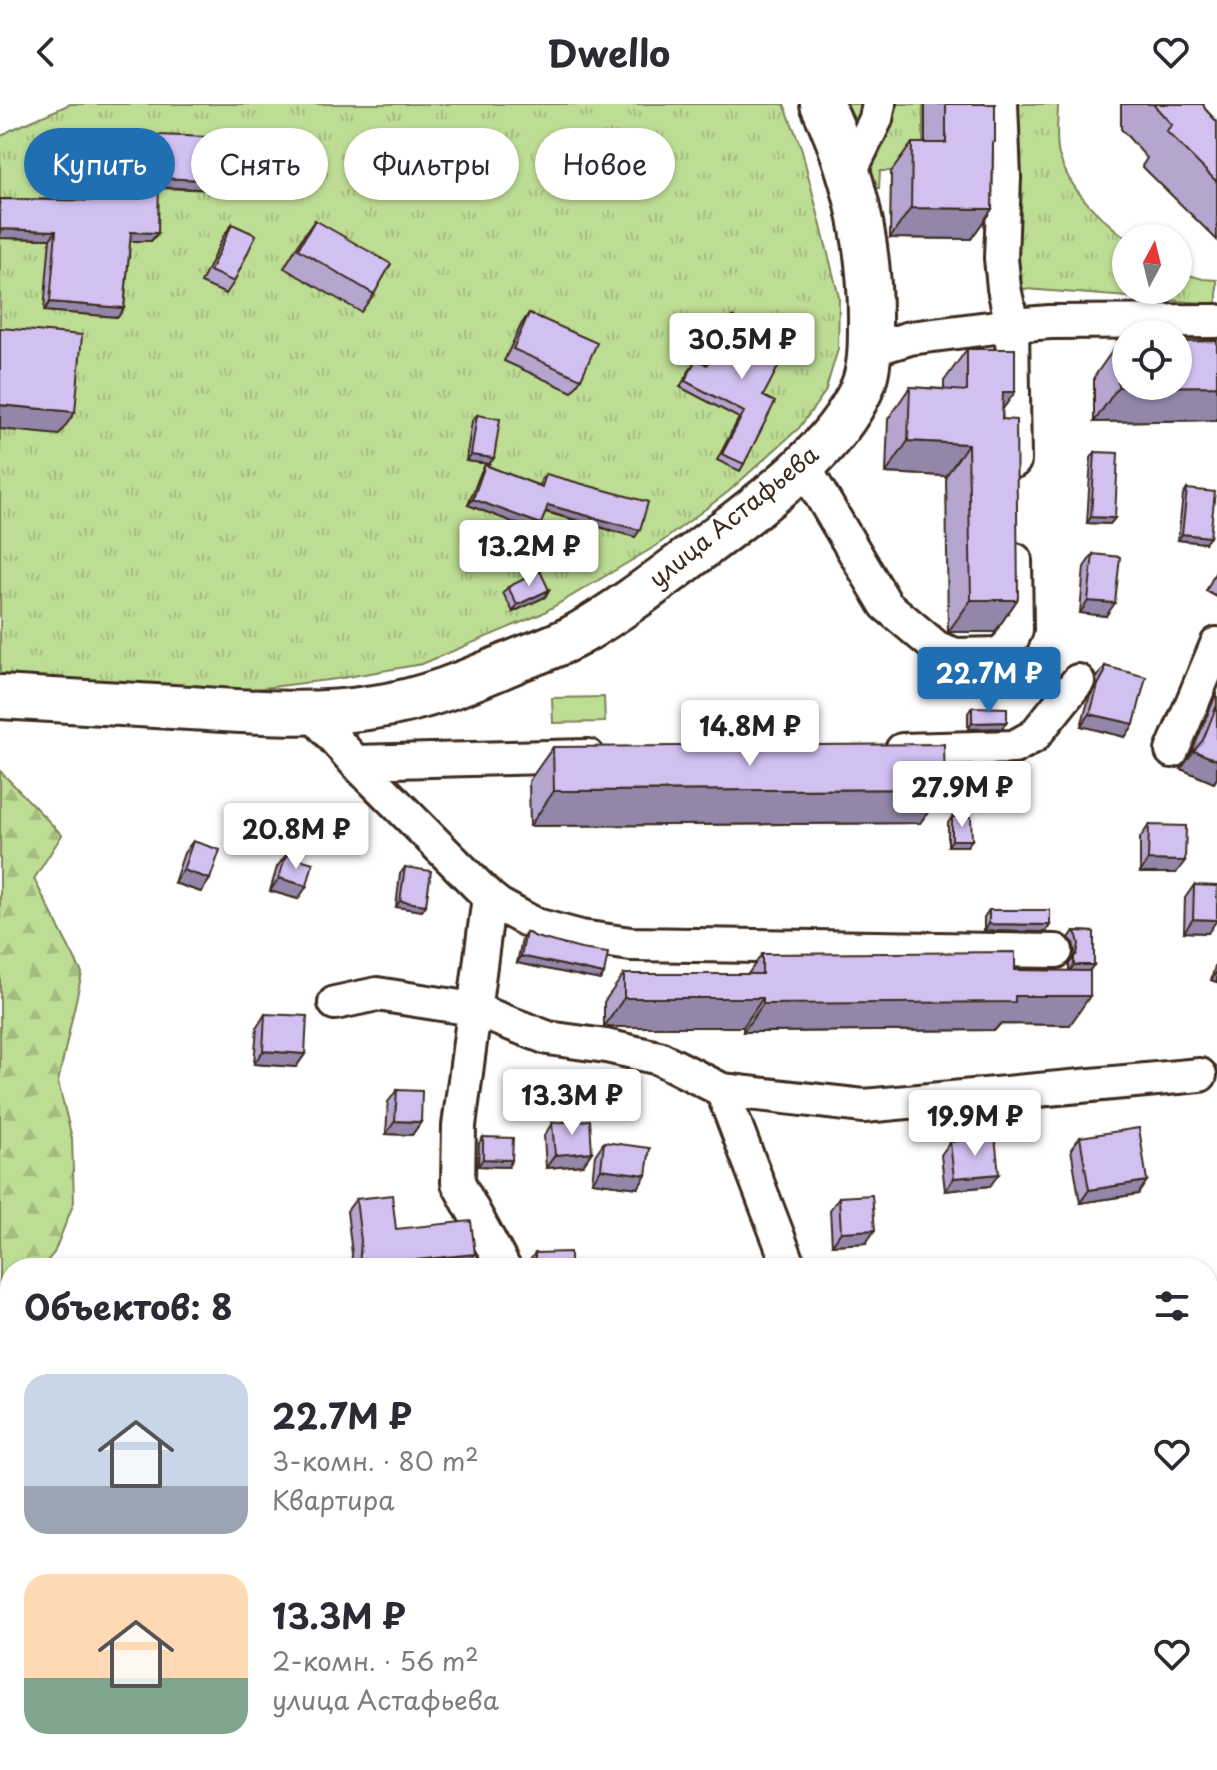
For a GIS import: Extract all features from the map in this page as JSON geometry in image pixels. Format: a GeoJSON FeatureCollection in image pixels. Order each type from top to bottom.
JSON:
{"type":"FeatureCollection","features":[{"type":"Feature","properties":{"kind":"main road","name":"улица Астафьева"},"geometry":{"type":"LineString","coordinates":[[0,697],[231,710],[311,712],[374,707],[438,693],[575,636],[650,588],[742,518],[803,465],[833,434],[862,387],[870,350],[869,274],[850,172],[822,104]]}},
{"type":"Feature","properties":{"kind":"street"},"geometry":{"type":"LineString","coordinates":[[850,172],[876,119],[879,104]]}},
{"type":"Feature","properties":{"kind":"street"},"geometry":{"type":"LineString","coordinates":[[1001,104],[1004,178],[1001,258],[1012,325],[1014,491]]}},
{"type":"Feature","properties":{"kind":"street"},"geometry":{"type":"LineString","coordinates":[[870,350],[910,338],[1012,325],[1217,321]]}},
{"type":"Feature","properties":{"kind":"street"},"geometry":{"type":"LineString","coordinates":[[803,465],[886,605],[937,648],[956,655],[1000,654],[1010,644],[1016,630],[1015,537]]}},
{"type":"Feature","properties":{"kind":"street"},"geometry":{"type":"LineString","coordinates":[[1172,751],[1217,644]]}},
{"type":"Feature","properties":{"kind":"street"},"geometry":{"type":"LineString","coordinates":[[880,750],[1014,747],[1034,736],[1078,681]]}},
{"type":"Feature","properties":{"kind":"street"},"geometry":{"type":"LineString","coordinates":[[311,712],[355,762],[489,897],[536,925],[581,937],[631,944],[1056,951]]}},
{"type":"Feature","properties":{"kind":"street"},"geometry":{"type":"LineString","coordinates":[[355,762],[613,756]]}},
{"type":"Feature","properties":{"kind":"street"},"geometry":{"type":"LineString","coordinates":[[489,897],[459,1126],[458,1183],[499,1258]]}},
{"type":"Feature","properties":{"kind":"street"},"geometry":{"type":"LineString","coordinates":[[335,1003],[377,994],[473,1009],[548,1038],[606,1046],[659,1058],[722,1090],[864,1106],[1200,1075]]}},
{"type":"Feature","properties":{"kind":"street"},"geometry":{"type":"LineString","coordinates":[[722,1090],[786,1258]]}},
{"type":"Feature","properties":{"kind":"green space"},"geometry":{"type":"Polygon","coordinates":[[[70,104],[784,104],[801,147],[839,297],[838,349],[825,392],[799,428],[728,492],[656,546],[541,614],[422,664],[247,690],[0,680],[0,137],[70,104]]]}},
{"type":"Feature","properties":{"kind":"green space"},"geometry":{"type":"Polygon","coordinates":[[[835,104],[923,104],[923,171],[880,171],[879,188],[860,190],[835,104]]]}},
{"type":"Feature","properties":{"kind":"green space"},"geometry":{"type":"Polygon","coordinates":[[[1010,104],[1058,104],[1057,143],[1064,168],[1077,191],[1112,227],[1112,296],[1013,288],[1010,104]]]}},
{"type":"Feature","properties":{"kind":"green space"},"geometry":{"type":"Polygon","coordinates":[[[1192,276],[1217,280],[1217,304],[1192,302],[1192,276]]]}},
{"type":"Feature","properties":{"kind":"green space"},"geometry":{"type":"Polygon","coordinates":[[[604,697],[605,722],[553,723],[552,698],[604,697]]]}},
{"type":"Feature","properties":{"kind":"green space"},"geometry":{"type":"Polygon","coordinates":[[[0,771],[62,835],[34,879],[82,973],[58,1082],[72,1138],[74,1202],[50,1258],[0,1258],[0,771]]]}},
{"type":"Feature","properties":{"kind":"building"},"geometry":{"type":"Polygon","coordinates":[[[946,104],[995,104],[992,209],[911,208],[912,143],[946,143],[946,104]]]}},
{"type":"Feature","properties":{"kind":"building"},"geometry":{"type":"Polygon","coordinates":[[[1153,104],[1203,104],[1217,122],[1217,182],[1166,131],[1172,125],[1153,104]]]}},
{"type":"Feature","properties":{"kind":"building"},"geometry":{"type":"Polygon","coordinates":[[[175,136],[191,136],[191,179],[175,179],[175,136]]]}},
{"type":"Feature","properties":{"kind":"building"},"geometry":{"type":"Polygon","coordinates":[[[0,199],[159,200],[158,233],[131,232],[124,308],[50,302],[56,231],[0,229],[0,199]]]}},
{"type":"Feature","properties":{"kind":"building"},"geometry":{"type":"Polygon","coordinates":[[[315,220],[391,264],[374,294],[298,249],[315,220]]]}},
{"type":"Feature","properties":{"kind":"building"},"geometry":{"type":"Polygon","coordinates":[[[232,224],[256,235],[234,282],[210,271],[232,224]]]}},
{"type":"Feature","properties":{"kind":"building"},"geometry":{"type":"Polygon","coordinates":[[[529,313],[597,343],[581,379],[513,349],[529,313]]]}},
{"type":"Feature","properties":{"kind":"building"},"geometry":{"type":"Polygon","coordinates":[[[733,317],[789,346],[763,396],[775,402],[744,464],[722,454],[744,412],[685,381],[696,359],[707,365],[733,317]]]}},
{"type":"Feature","properties":{"kind":"building"},"geometry":{"type":"Polygon","coordinates":[[[0,328],[82,335],[75,412],[0,405],[0,328]]]}},
{"type":"Feature","properties":{"kind":"building"},"geometry":{"type":"Polygon","coordinates":[[[1217,341],[1217,386],[1192,386],[1192,342],[1217,341]]]}},
{"type":"Feature","properties":{"kind":"building"},"geometry":{"type":"Polygon","coordinates":[[[967,349],[1015,349],[1015,392],[1003,392],[1002,419],[1016,420],[1017,600],[971,600],[968,444],[908,441],[910,387],[967,391],[967,349]]]}},
{"type":"Feature","properties":{"kind":"building"},"geometry":{"type":"Polygon","coordinates":[[[477,415],[500,419],[494,458],[471,455],[477,415]]]}},
{"type":"Feature","properties":{"kind":"building"},"geometry":{"type":"Polygon","coordinates":[[[1095,452],[1118,453],[1115,518],[1091,517],[1095,452]]]}},
{"type":"Feature","properties":{"kind":"building"},"geometry":{"type":"Polygon","coordinates":[[[485,465],[542,487],[546,474],[648,502],[640,530],[548,505],[541,524],[473,499],[485,465]]]}},
{"type":"Feature","properties":{"kind":"building"},"geometry":{"type":"Polygon","coordinates":[[[1187,489],[1215,492],[1210,537],[1182,534],[1187,489]]]}},
{"type":"Feature","properties":{"kind":"building"},"geometry":{"type":"Polygon","coordinates":[[[1093,554],[1120,557],[1115,603],[1088,601],[1093,554]]]}},
{"type":"Feature","properties":{"kind":"building"},"geometry":{"type":"Polygon","coordinates":[[[540,571],[549,590],[517,605],[508,587],[540,571]]]}},
{"type":"Feature","properties":{"kind":"building"},"geometry":{"type":"Polygon","coordinates":[[[1105,666],[1146,677],[1134,724],[1090,714],[1105,666]]]}},
{"type":"Feature","properties":{"kind":"building"},"geometry":{"type":"Polygon","coordinates":[[[1217,705],[1217,760],[1194,751],[1203,740],[1217,705]]]}},
{"type":"Feature","properties":{"kind":"building"},"geometry":{"type":"Polygon","coordinates":[[[972,707],[1007,708],[1007,722],[972,723],[972,707]]]}},
{"type":"Feature","properties":{"kind":"building"},"geometry":{"type":"Polygon","coordinates":[[[944,744],[945,789],[554,791],[553,747],[944,744]]]}},
{"type":"Feature","properties":{"kind":"building"},"geometry":{"type":"Polygon","coordinates":[[[952,817],[971,817],[972,840],[952,840],[952,817]]]}},
{"type":"Feature","properties":{"kind":"building"},"geometry":{"type":"Polygon","coordinates":[[[1149,825],[1186,826],[1185,861],[1148,860],[1149,825]]]}},
{"type":"Feature","properties":{"kind":"building"},"geometry":{"type":"Polygon","coordinates":[[[193,841],[220,850],[210,879],[183,870],[193,841]]]}},
{"type":"Feature","properties":{"kind":"building"},"geometry":{"type":"Polygon","coordinates":[[[286,855],[313,863],[307,886],[279,878],[286,855]]]}},
{"type":"Feature","properties":{"kind":"building"},"geometry":{"type":"Polygon","coordinates":[[[405,867],[431,871],[426,905],[400,901],[405,867]]]}},
{"type":"Feature","properties":{"kind":"building"},"geometry":{"type":"Polygon","coordinates":[[[1194,885],[1217,886],[1217,920],[1193,919],[1194,885]]]}},
{"type":"Feature","properties":{"kind":"building"},"geometry":{"type":"Polygon","coordinates":[[[989,910],[1050,910],[1050,925],[989,924],[989,910]]]}},
{"type":"Feature","properties":{"kind":"building"},"geometry":{"type":"Polygon","coordinates":[[[1074,931],[1094,932],[1094,965],[1074,965],[1079,944],[1074,931]]]}},
{"type":"Feature","properties":{"kind":"building"},"geometry":{"type":"Polygon","coordinates":[[[526,932],[581,949],[608,953],[604,974],[521,956],[526,932]]]}},
{"type":"Feature","properties":{"kind":"building"},"geometry":{"type":"Polygon","coordinates":[[[1015,952],[1015,970],[1090,971],[1090,996],[1015,996],[1015,1002],[763,1004],[763,998],[624,998],[624,974],[762,974],[762,954],[1015,952]]]}},
{"type":"Feature","properties":{"kind":"building"},"geometry":{"type":"Polygon","coordinates":[[[265,1014],[307,1016],[305,1054],[263,1051],[265,1014]]]}},
{"type":"Feature","properties":{"kind":"building"},"geometry":{"type":"Polygon","coordinates":[[[397,1090],[422,1091],[421,1122],[395,1121],[397,1090]]]}},
{"type":"Feature","properties":{"kind":"building"},"geometry":{"type":"Polygon","coordinates":[[[590,1120],[592,1152],[555,1155],[552,1123],[590,1120]]]}},
{"type":"Feature","properties":{"kind":"building"},"geometry":{"type":"Polygon","coordinates":[[[1139,1128],[1147,1181],[1089,1190],[1080,1137],[1139,1128]]]}},
{"type":"Feature","properties":{"kind":"building"},"geometry":{"type":"Polygon","coordinates":[[[483,1137],[513,1138],[512,1160],[483,1159],[483,1137]]]}},
{"type":"Feature","properties":{"kind":"building"},"geometry":{"type":"Polygon","coordinates":[[[995,1137],[999,1174],[954,1178],[950,1142],[995,1137]]]}},
{"type":"Feature","properties":{"kind":"building"},"geometry":{"type":"Polygon","coordinates":[[[604,1142],[650,1148],[646,1175],[601,1169],[604,1142]]]}},
{"type":"Feature","properties":{"kind":"building"},"geometry":{"type":"Polygon","coordinates":[[[392,1195],[396,1229],[471,1221],[475,1254],[436,1258],[360,1258],[356,1199],[392,1195]]]}},
{"type":"Feature","properties":{"kind":"building"},"geometry":{"type":"Polygon","coordinates":[[[872,1195],[875,1230],[841,1232],[839,1197],[872,1195]]]}},
{"type":"Feature","properties":{"kind":"building"},"geometry":{"type":"Polygon","coordinates":[[[570,1252],[570,1258],[535,1258],[535,1253],[570,1252]]]}}]}
